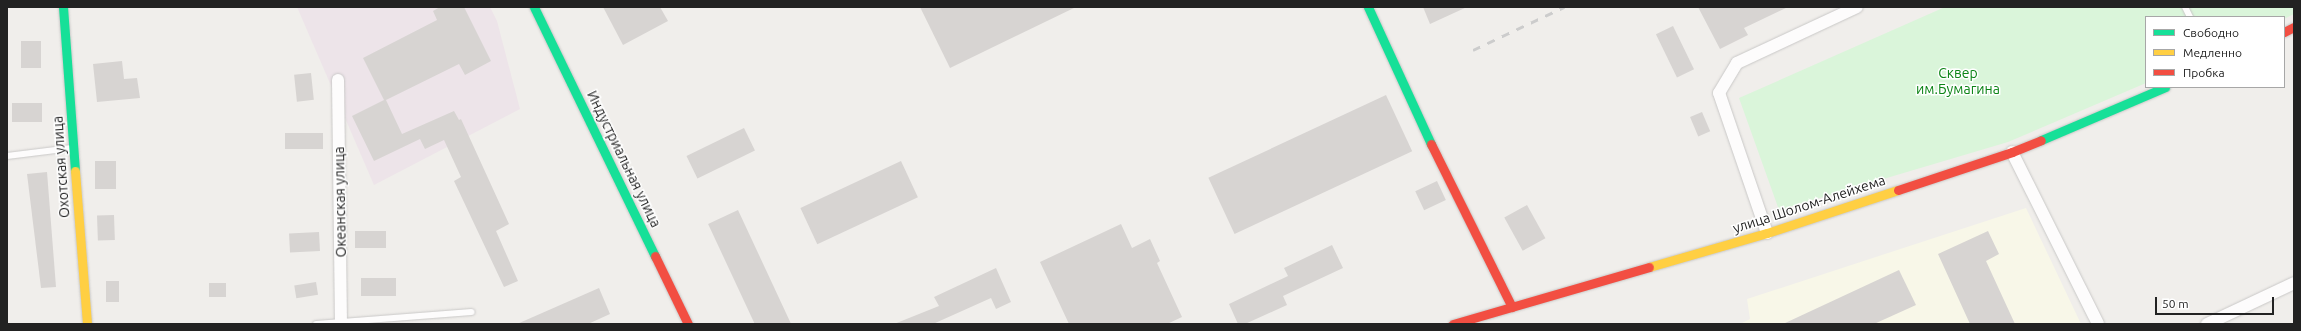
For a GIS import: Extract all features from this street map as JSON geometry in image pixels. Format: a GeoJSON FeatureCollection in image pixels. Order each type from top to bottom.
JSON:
{"type":"FeatureCollection","features":[{"type":"Feature","properties":{"kind":"street","name":"Охотская улица"},"geometry":{"type":"LineString","coordinates":[[63,7],[87,324]]}},
{"type":"Feature","properties":{"kind":"street","name":"Индустриальная улица"},"geometry":{"type":"LineString","coordinates":[[534,7],[688,324]]}},
{"type":"Feature","properties":{"kind":"street"},"geometry":{"type":"LineString","coordinates":[[1368,7],[1454,195],[1512,307]]}},
{"type":"Feature","properties":{"kind":"street"},"geometry":{"type":"LineString","coordinates":[[1767,233],[1719,93],[1737,63],[1857,7]]}},
{"type":"Feature","properties":{"kind":"street"},"geometry":{"type":"LineString","coordinates":[[2285,32],[2294,27]]}},
{"type":"Feature","properties":{"kind":"street","name":"Океанская улица"},"geometry":{"type":"LineString","coordinates":[[338,80],[341,323]]}},
{"type":"Feature","properties":{"kind":"street","name":"улица Шолом-Алейхема"},"geometry":{"type":"LineString","coordinates":[[1453,324],[1767,233],[2012,152],[2163,88]]}},
{"type":"Feature","properties":{"kind":"street"},"geometry":{"type":"LineString","coordinates":[[2012,152],[2098,324]]}},
{"type":"Feature","properties":{"kind":"street"},"geometry":{"type":"LineString","coordinates":[[2207,324],[2294,283]]}},
{"type":"Feature","properties":{"kind":"lane"},"geometry":{"type":"LineString","coordinates":[[2185,7],[2190,16]]}},
{"type":"Feature","properties":{"kind":"lane"},"geometry":{"type":"LineString","coordinates":[[7,156],[74,148]]}},
{"type":"Feature","properties":{"kind":"lane"},"geometry":{"type":"LineString","coordinates":[[316,324],[472,312]]}},
{"type":"Feature","properties":{"kind":"shaded area"},"geometry":{"type":"Polygon","coordinates":[[[297,7],[490,7],[497,21],[520,109],[374,185],[297,7]]]}},
{"type":"Feature","properties":{"kind":"shaded area"},"geometry":{"type":"Polygon","coordinates":[[[2026,208],[2081,324],[1740,324],[1750,319],[1747,299],[2026,208]]]}},
{"type":"Feature","properties":{"kind":"green space","name":"Сквер им.Бумагина"},"geometry":{"type":"Polygon","coordinates":[[[1945,7],[2294,7],[2294,14],[2285,18],[2285,16],[2145,16],[2145,83],[2008,142],[1779,210],[1739,98],[1945,7]]]}},
{"type":"Feature","properties":{"kind":"building"},"geometry":{"type":"Polygon","coordinates":[[[440,7],[464,7],[491,61],[465,75],[459,64],[386,100],[402,134],[454,111],[459,120],[461,119],[509,224],[496,231],[518,281],[504,287],[454,181],[461,177],[444,140],[425,149],[420,139],[374,161],[352,116],[384,100],[363,58],[437,20],[433,11],[440,7]]]}},
{"type":"Feature","properties":{"kind":"building"},"geometry":{"type":"Polygon","coordinates":[[[603,7],[660,7],[668,21],[623,45],[603,7]]]}},
{"type":"Feature","properties":{"kind":"building"},"geometry":{"type":"Polygon","coordinates":[[[920,7],[1076,7],[950,68],[920,7]]]}},
{"type":"Feature","properties":{"kind":"building"},"geometry":{"type":"Polygon","coordinates":[[[1423,7],[1467,7],[1430,24],[1423,7]]]}},
{"type":"Feature","properties":{"kind":"building"},"geometry":{"type":"Polygon","coordinates":[[[1698,7],[1788,7],[1744,28],[1748,35],[1720,49],[1698,7]]]}},
{"type":"Feature","properties":{"kind":"building"},"geometry":{"type":"Polygon","coordinates":[[[1673,26],[1694,69],[1677,77],[1656,34],[1673,26]]]}},
{"type":"Feature","properties":{"kind":"building"},"geometry":{"type":"Polygon","coordinates":[[[21,41],[41,41],[41,68],[21,68],[21,41]]]}},
{"type":"Feature","properties":{"kind":"building"},"geometry":{"type":"Polygon","coordinates":[[[122,61],[124,79],[137,78],[140,98],[97,102],[93,64],[122,61]]]}},
{"type":"Feature","properties":{"kind":"building"},"geometry":{"type":"Polygon","coordinates":[[[311,73],[314,100],[297,102],[294,75],[311,73]]]}},
{"type":"Feature","properties":{"kind":"building"},"geometry":{"type":"Polygon","coordinates":[[[1386,95],[1412,151],[1235,234],[1208,178],[1386,95]]]}},
{"type":"Feature","properties":{"kind":"building"},"geometry":{"type":"Polygon","coordinates":[[[12,103],[42,103],[42,122],[12,122],[12,103]]]}},
{"type":"Feature","properties":{"kind":"building"},"geometry":{"type":"Polygon","coordinates":[[[1702,112],[1710,131],[1698,136],[1690,117],[1702,112]]]}},
{"type":"Feature","properties":{"kind":"building"},"geometry":{"type":"Polygon","coordinates":[[[744,128],[755,150],[697,179],[686,156],[744,128]]]}},
{"type":"Feature","properties":{"kind":"building"},"geometry":{"type":"Polygon","coordinates":[[[285,133],[323,133],[323,149],[285,149],[285,133]]]}},
{"type":"Feature","properties":{"kind":"building"},"geometry":{"type":"Polygon","coordinates":[[[95,161],[116,161],[116,189],[95,189],[95,161]]]}},
{"type":"Feature","properties":{"kind":"building"},"geometry":{"type":"Polygon","coordinates":[[[901,161],[918,197],[817,244],[800,208],[901,161]]]}},
{"type":"Feature","properties":{"kind":"building"},"geometry":{"type":"Polygon","coordinates":[[[47,172],[56,287],[41,288],[27,174],[47,172]]]}},
{"type":"Feature","properties":{"kind":"building"},"geometry":{"type":"Polygon","coordinates":[[[1437,181],[1446,200],[1424,210],[1415,191],[1437,181]]]}},
{"type":"Feature","properties":{"kind":"building"},"geometry":{"type":"Polygon","coordinates":[[[1527,205],[1545,238],[1523,251],[1504,218],[1527,205]]]}},
{"type":"Feature","properties":{"kind":"building"},"geometry":{"type":"Polygon","coordinates":[[[738,210],[791,324],[755,324],[708,224],[738,210]]]}},
{"type":"Feature","properties":{"kind":"building"},"geometry":{"type":"Polygon","coordinates":[[[114,215],[115,240],[98,241],[97,216],[114,215]]]}},
{"type":"Feature","properties":{"kind":"building"},"geometry":{"type":"Polygon","coordinates":[[[1121,224],[1132,248],[1150,239],[1160,261],[1157,263],[1182,317],[1167,324],[1069,324],[1040,262],[1121,224]]]}},
{"type":"Feature","properties":{"kind":"building"},"geometry":{"type":"Polygon","coordinates":[[[355,231],[386,231],[386,248],[355,248],[355,231]]]}},
{"type":"Feature","properties":{"kind":"building"},"geometry":{"type":"Polygon","coordinates":[[[1988,231],[1999,254],[1986,261],[2015,324],[1970,324],[1938,254],[1988,231]]]}},
{"type":"Feature","properties":{"kind":"building"},"geometry":{"type":"Polygon","coordinates":[[[319,232],[320,251],[290,253],[289,234],[319,232]]]}},
{"type":"Feature","properties":{"kind":"building"},"geometry":{"type":"Polygon","coordinates":[[[1332,245],[1343,268],[1283,296],[1287,305],[1245,324],[1238,324],[1229,304],[1288,276],[1284,268],[1332,245]]]}},
{"type":"Feature","properties":{"kind":"building"},"geometry":{"type":"Polygon","coordinates":[[[996,268],[1011,302],[996,309],[991,298],[933,324],[894,324],[939,306],[934,297],[996,268]]]}},
{"type":"Feature","properties":{"kind":"building"},"geometry":{"type":"Polygon","coordinates":[[[1899,270],[1916,305],[1874,324],[1783,324],[1899,270]]]}},
{"type":"Feature","properties":{"kind":"building"},"geometry":{"type":"Polygon","coordinates":[[[361,278],[396,278],[396,296],[361,296],[361,278]]]}},
{"type":"Feature","properties":{"kind":"building"},"geometry":{"type":"Polygon","coordinates":[[[106,281],[119,281],[119,302],[106,302],[106,281]]]}},
{"type":"Feature","properties":{"kind":"building"},"geometry":{"type":"Polygon","coordinates":[[[316,282],[318,295],[296,298],[294,285],[316,282]]]}},
{"type":"Feature","properties":{"kind":"building"},"geometry":{"type":"Polygon","coordinates":[[[209,283],[226,283],[226,297],[209,297],[209,283]]]}},
{"type":"Feature","properties":{"kind":"building"},"geometry":{"type":"Polygon","coordinates":[[[599,288],[610,314],[588,324],[517,324],[599,288]]]}},
{"type":"Feature","properties":{"kind":"railway"},"geometry":{"type":"LineString","coordinates":[[1473,50],[1564,7]]}},
{"type":"Feature","properties":{"kind":"traffic: fast"},"geometry":{"type":"LineString","coordinates":[[63,7],[75,171]]}},
{"type":"Feature","properties":{"kind":"traffic: fast"},"geometry":{"type":"LineString","coordinates":[[534,7],[655,256]]}},
{"type":"Feature","properties":{"kind":"traffic: fast"},"geometry":{"type":"LineString","coordinates":[[1368,7],[1431,144]]}},
{"type":"Feature","properties":{"kind":"traffic: fast"},"geometry":{"type":"LineString","coordinates":[[2041,140],[2163,88]]}},
{"type":"Feature","properties":{"kind":"traffic: slow"},"geometry":{"type":"LineString","coordinates":[[75,171],[87,324]]}},
{"type":"Feature","properties":{"kind":"traffic: slow"},"geometry":{"type":"LineString","coordinates":[[1649,267],[1767,233],[1898,190]]}},
{"type":"Feature","properties":{"kind":"traffic: jam"},"geometry":{"type":"LineString","coordinates":[[2285,32],[2294,27]]}},
{"type":"Feature","properties":{"kind":"traffic: jam"},"geometry":{"type":"LineString","coordinates":[[1898,190],[2012,152],[2041,140]]}},
{"type":"Feature","properties":{"kind":"traffic: jam"},"geometry":{"type":"LineString","coordinates":[[1431,144],[1512,307]]}},
{"type":"Feature","properties":{"kind":"traffic: jam"},"geometry":{"type":"LineString","coordinates":[[655,256],[688,324]]}},
{"type":"Feature","properties":{"kind":"traffic: jam"},"geometry":{"type":"LineString","coordinates":[[1453,324],[1649,267]]}}]}
